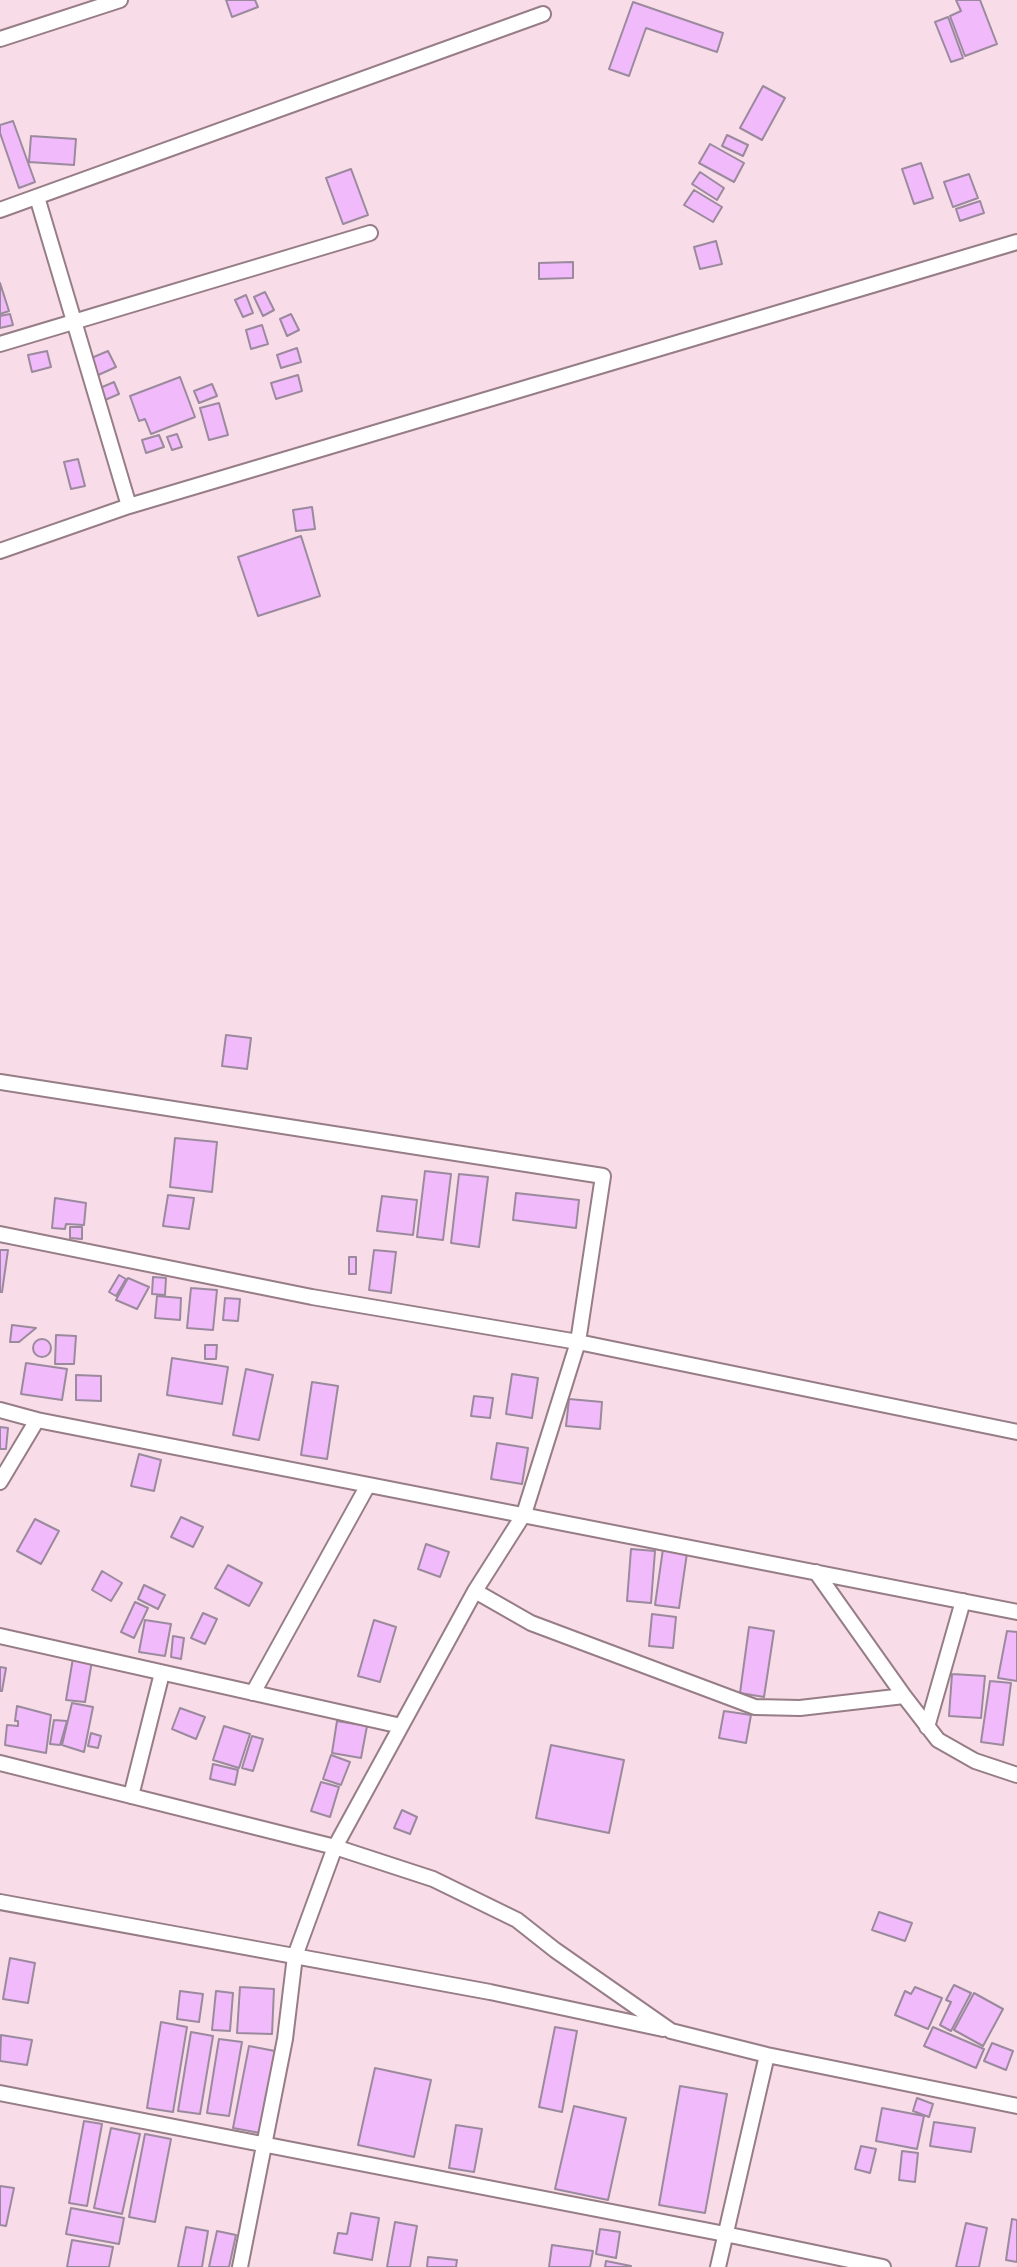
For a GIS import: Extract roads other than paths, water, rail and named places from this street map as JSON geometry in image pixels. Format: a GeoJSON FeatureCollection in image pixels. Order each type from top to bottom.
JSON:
{"type":"FeatureCollection","features":[{"type":"Feature","properties":{"kind":"street"},"geometry":{"type":"LineString","coordinates":[[0,39],[120,0]]}},
{"type":"Feature","properties":{"kind":"street"},"geometry":{"type":"LineString","coordinates":[[0,210],[543,14]]}},
{"type":"Feature","properties":{"kind":"street"},"geometry":{"type":"LineString","coordinates":[[37,197],[129,506]]}},
{"type":"Feature","properties":{"kind":"street"},"geometry":{"type":"LineString","coordinates":[[0,344],[370,233]]}},
{"type":"Feature","properties":{"kind":"street"},"geometry":{"type":"LineString","coordinates":[[0,551],[129,506],[1017,242]]}},
{"type":"Feature","properties":{"kind":"street"},"geometry":{"type":"LineString","coordinates":[[0,1082],[603,1176],[578,1342],[523,1514],[475,1591],[335,1847],[295,1956],[285,2039],[240,2267]]}},
{"type":"Feature","properties":{"kind":"street"},"geometry":{"type":"LineString","coordinates":[[0,1234],[312,1297],[578,1342],[1017,1432]]}},
{"type":"Feature","properties":{"kind":"street"},"geometry":{"type":"LineString","coordinates":[[0,1410],[37,1420],[1017,1612]]}},
{"type":"Feature","properties":{"kind":"street"},"geometry":{"type":"LineString","coordinates":[[0,1482],[37,1420]]}},
{"type":"Feature","properties":{"kind":"street"},"geometry":{"type":"LineString","coordinates":[[253,1693],[368,1485]]}},
{"type":"Feature","properties":{"kind":"street"},"geometry":{"type":"LineString","coordinates":[[816,1572],[938,1740],[975,1761],[1017,1774]]}},
{"type":"Feature","properties":{"kind":"street"},"geometry":{"type":"LineString","coordinates":[[475,1591],[531,1623],[755,1707],[800,1708],[904,1696]]}},
{"type":"Feature","properties":{"kind":"street"},"geometry":{"type":"LineString","coordinates":[[927,1727],[963,1601]]}},
{"type":"Feature","properties":{"kind":"street"},"geometry":{"type":"LineString","coordinates":[[0,1636],[401,1726]]}},
{"type":"Feature","properties":{"kind":"street"},"geometry":{"type":"LineString","coordinates":[[131,1796],[162,1673]]}},
{"type":"Feature","properties":{"kind":"street"},"geometry":{"type":"LineString","coordinates":[[0,1763],[335,1847],[433,1879],[517,1920],[555,1951],[671,2031]]}},
{"type":"Feature","properties":{"kind":"street"},"geometry":{"type":"LineString","coordinates":[[0,1902],[490,1992],[671,2031],[767,2055],[1017,2105]]}},
{"type":"Feature","properties":{"kind":"street"},"geometry":{"type":"LineString","coordinates":[[718,2267],[767,2055]]}},
{"type":"Feature","properties":{"kind":"street"},"geometry":{"type":"LineString","coordinates":[[0,2093],[883,2267]]}}]}
